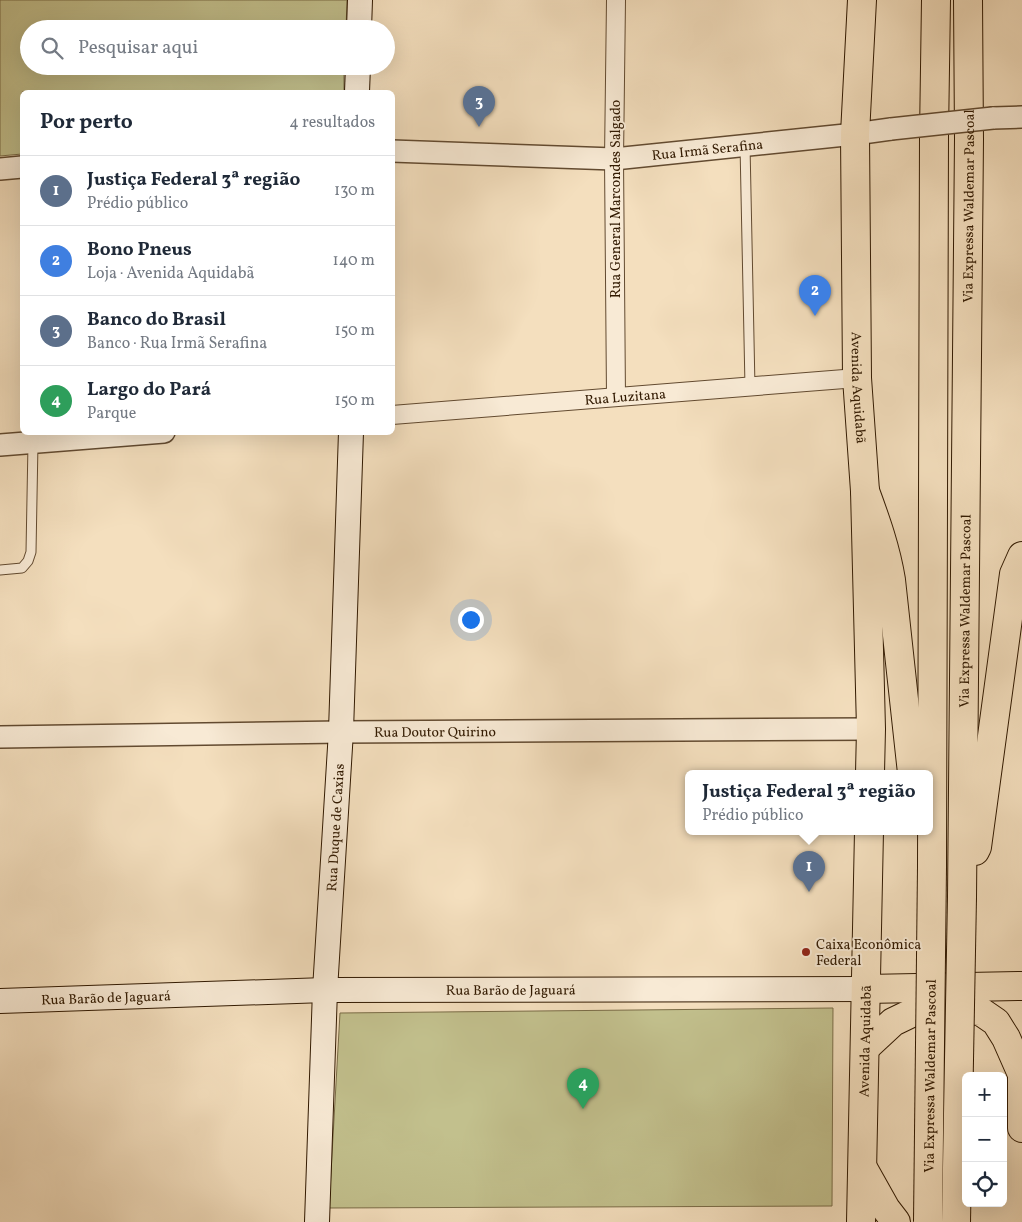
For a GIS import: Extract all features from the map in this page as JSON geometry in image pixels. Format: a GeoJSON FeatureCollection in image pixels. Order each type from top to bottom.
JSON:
{"type":"FeatureCollection","features":[{"type":"Feature","properties":{"kind":"main road"},"geometry":{"type":"LineString","coordinates":[[359,20],[360,0]]}},
{"type":"Feature","properties":{"kind":"main road","name":"Avenida Aquidabã"},"geometry":{"type":"LineString","coordinates":[[862,0],[855,134],[857,378],[865,491],[871,729],[870,770]]}},
{"type":"Feature","properties":{"kind":"main road","name":"Via Expressa Waldemar Pascoal"},"geometry":{"type":"LineString","coordinates":[[930,770],[936,0]]}},
{"type":"Feature","properties":{"kind":"main road","name":"Via Expressa Waldemar Pascoal"},"geometry":{"type":"LineString","coordinates":[[956,1222],[962,888],[969,149],[968,0]]}},
{"type":"Feature","properties":{"kind":"main road"},"geometry":{"type":"LineString","coordinates":[[357,90],[358,75]]}},
{"type":"Feature","properties":{"kind":"main road","name":"Rua Duque de Caxias"},"geometry":{"type":"LineString","coordinates":[[317,1222],[325,990],[341,732],[351,435]]}},
{"type":"Feature","properties":{"kind":"main road"},"geometry":{"type":"LineString","coordinates":[[865,491],[882,538],[891,580],[912,770]]}},
{"type":"Feature","properties":{"kind":"main road"},"geometry":{"type":"LineString","coordinates":[[962,888],[977,846],[1014,574],[1022,556]]}},
{"type":"Feature","properties":{"kind":"main road","name":"Avenida Aquidabã"},"geometry":{"type":"LineString","coordinates":[[861,1222],[869,835]]}},
{"type":"Feature","properties":{"kind":"main road","name":"Via Expressa Waldemar Pascoal"},"geometry":{"type":"LineString","coordinates":[[928,1222],[932,867],[930,835]]}},
{"type":"Feature","properties":{"kind":"main road","name":"Rua Barão de Jaguará"},"geometry":{"type":"LineString","coordinates":[[0,1000],[325,990],[866,989],[1022,986]]}},
{"type":"Feature","properties":{"kind":"main road"},"geometry":{"type":"LineString","coordinates":[[865,1048],[893,1022],[922,1008],[980,1012],[996,1022],[1006,1038],[1021,1072]]}},
{"type":"Feature","properties":{"kind":"main road"},"geometry":{"type":"LineString","coordinates":[[1022,1045],[1022,1128]]}},
{"type":"Feature","properties":{"kind":"main road"},"geometry":{"type":"LineString","coordinates":[[862,1167],[896,1222]]}},
{"type":"Feature","properties":{"kind":"street","name":"Rua General Marcondes Salgado"},"geometry":{"type":"LineString","coordinates":[[616,0],[614,159],[616,397]]}},
{"type":"Feature","properties":{"kind":"street","name":"Rua Irmã Serafina"},"geometry":{"type":"LineString","coordinates":[[395,151],[614,159],[993,118],[1022,117]]}},
{"type":"Feature","properties":{"kind":"street"},"geometry":{"type":"LineString","coordinates":[[0,169],[20,168]]}},
{"type":"Feature","properties":{"kind":"street","name":"Rua Luzitana"},"geometry":{"type":"LineString","coordinates":[[395,415],[857,378]]}},
{"type":"Feature","properties":{"kind":"street"},"geometry":{"type":"LineString","coordinates":[[0,445],[33,438],[98,435]]}},
{"type":"Feature","properties":{"kind":"street","name":"Rua Doutor Quirino"},"geometry":{"type":"LineString","coordinates":[[0,737],[341,732],[871,729]]}},
{"type":"Feature","properties":{"kind":"lane"},"geometry":{"type":"LineString","coordinates":[[745,145],[750,387]]}},
{"type":"Feature","properties":{"kind":"lane"},"geometry":{"type":"LineString","coordinates":[[0,570],[22,568],[28,562],[31,552],[33,438]]}},
{"type":"Feature","properties":{"kind":"shaded area"},"geometry":{"type":"Polygon","coordinates":[[[0,0],[347,0],[346,20],[20,20],[20,75],[344,75],[344,90],[20,90],[20,154],[0,156],[0,0]]]}},
{"type":"Feature","properties":{"kind":"shaded area"},"geometry":{"type":"Polygon","coordinates":[[[833,1008],[832,1206],[329,1208],[340,1013],[833,1008]]]}},
{"type":"Feature","properties":{"kind":"place","name":"Banco do Brasil"},"geometry":{"type":"Point","coordinates":[479,127]}},
{"type":"Feature","properties":{"kind":"place","name":"Bono Pneus"},"geometry":{"type":"Point","coordinates":[815,316]}},
{"type":"Feature","properties":{"kind":"place","name":"Justiça Federal 3ª região"},"geometry":{"type":"Point","coordinates":[809,892]}},
{"type":"Feature","properties":{"kind":"place","name":"Caixa Econômica Federal"},"geometry":{"type":"Point","coordinates":[806,952]}},
{"type":"Feature","properties":{"kind":"place","name":"Largo do Pará"},"geometry":{"type":"Point","coordinates":[583,1109]}}]}
